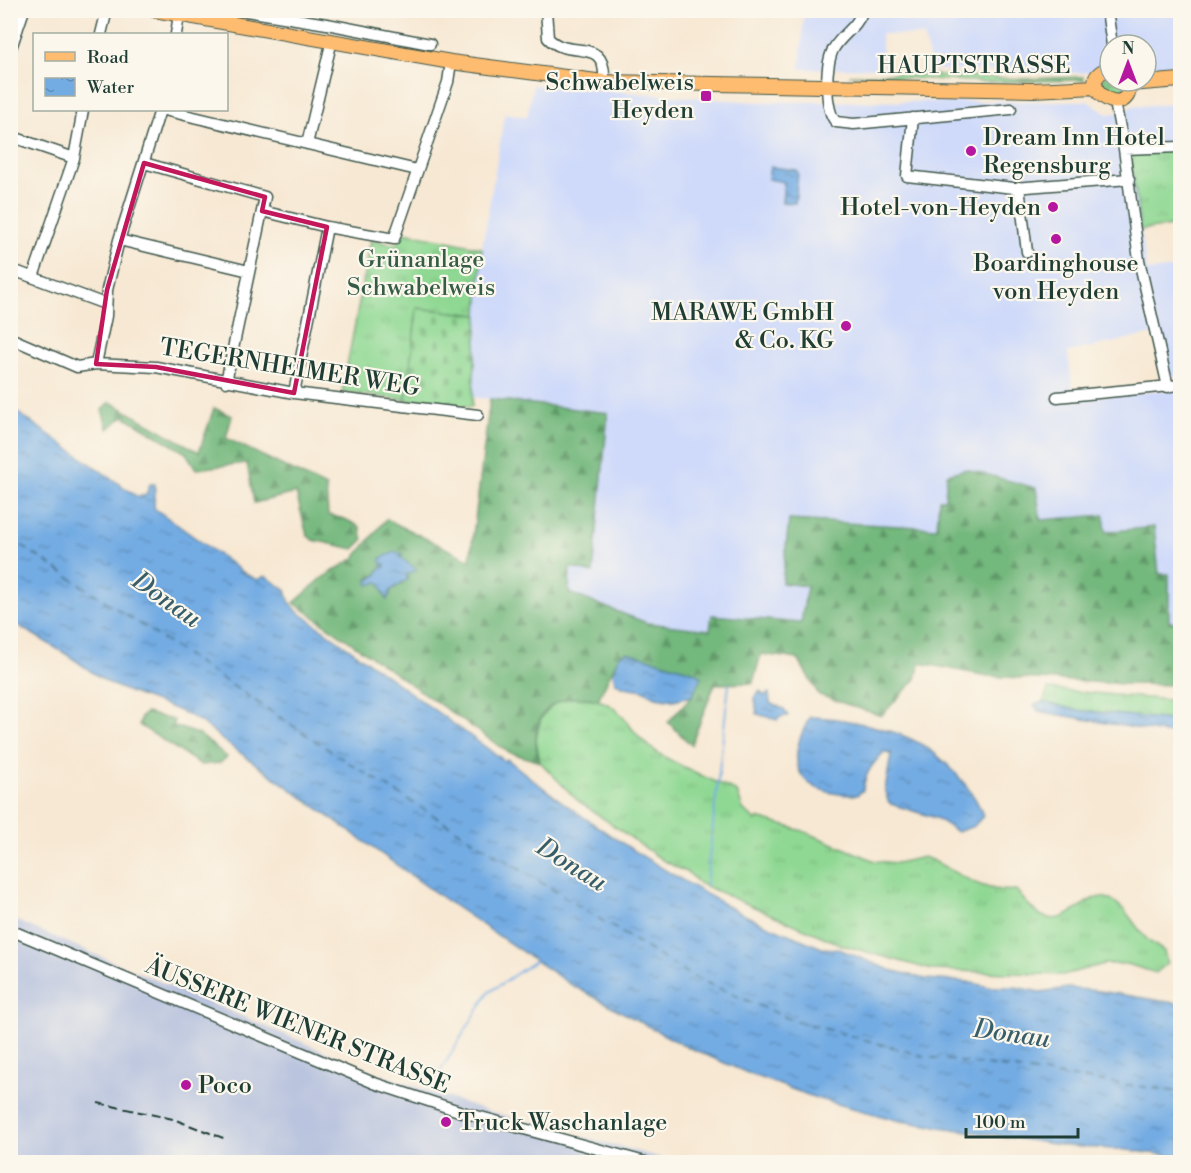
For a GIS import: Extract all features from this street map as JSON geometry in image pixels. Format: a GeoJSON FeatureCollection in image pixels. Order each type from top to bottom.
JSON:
{"type":"FeatureCollection","features":[{"type":"Feature","properties":{"kind":"main road","name":"HAUPTSTRASSE"},"geometry":{"type":"LineString","coordinates":[[154,10],[451,62],[604,82],[1033,90],[1096,87]]}},
{"type":"Feature","properties":{"kind":"main road"},"geometry":{"type":"LineString","coordinates":[[1098,80],[1096,87],[1104,99],[1115,102],[1127,93]]}},
{"type":"Feature","properties":{"kind":"main road"},"geometry":{"type":"LineString","coordinates":[[1158,81],[1180,80]]}},
{"type":"Feature","properties":{"kind":"street"},"geometry":{"type":"LineString","coordinates":[[101,33],[107,10]]}},
{"type":"Feature","properties":{"kind":"street"},"geometry":{"type":"LineString","coordinates":[[240,10],[430,44]]}},
{"type":"Feature","properties":{"kind":"street"},"geometry":{"type":"LineString","coordinates":[[546,10],[548,38],[559,46],[595,53],[604,64],[604,82]]}},
{"type":"Feature","properties":{"kind":"street"},"geometry":{"type":"LineString","coordinates":[[863,10],[856,26],[838,42],[831,54],[828,110],[836,122],[854,124],[1011,109]]}},
{"type":"Feature","properties":{"kind":"street"},"geometry":{"type":"LineString","coordinates":[[1107,10],[1110,33]]}},
{"type":"Feature","properties":{"kind":"street"},"geometry":{"type":"LineString","coordinates":[[10,51],[20,12]]}},
{"type":"Feature","properties":{"kind":"street"},"geometry":{"type":"LineString","coordinates":[[176,33],[184,14]]}},
{"type":"Feature","properties":{"kind":"street"},"geometry":{"type":"LineString","coordinates":[[307,144],[332,40]]}},
{"type":"Feature","properties":{"kind":"street"},"geometry":{"type":"LineString","coordinates":[[262,211],[327,227],[394,239],[448,82],[451,62]]}},
{"type":"Feature","properties":{"kind":"street"},"geometry":{"type":"LineString","coordinates":[[1115,102],[1129,179],[1139,260],[1168,387]]}},
{"type":"Feature","properties":{"kind":"street"},"geometry":{"type":"LineString","coordinates":[[33,277],[74,158],[82,111]]}},
{"type":"Feature","properties":{"kind":"street"},"geometry":{"type":"LineString","coordinates":[[96,364],[106,316],[105,304],[119,240],[162,111]]}},
{"type":"Feature","properties":{"kind":"street"},"geometry":{"type":"LineString","coordinates":[[166,111],[417,170]]}},
{"type":"Feature","properties":{"kind":"street"},"geometry":{"type":"LineString","coordinates":[[908,119],[907,176],[1019,188],[1129,179]]}},
{"type":"Feature","properties":{"kind":"street"},"geometry":{"type":"LineString","coordinates":[[10,136],[74,158]]}},
{"type":"Feature","properties":{"kind":"street"},"geometry":{"type":"LineString","coordinates":[[1124,149],[1180,147]]}},
{"type":"Feature","properties":{"kind":"street"},"geometry":{"type":"LineString","coordinates":[[144,163],[265,197],[226,382]]}},
{"type":"Feature","properties":{"kind":"street"},"geometry":{"type":"LineString","coordinates":[[1019,188],[1027,252]]}},
{"type":"Feature","properties":{"kind":"street"},"geometry":{"type":"LineString","coordinates":[[294,393],[327,227]]}},
{"type":"Feature","properties":{"kind":"street"},"geometry":{"type":"LineString","coordinates":[[119,240],[249,271]]}},
{"type":"Feature","properties":{"kind":"street"},"geometry":{"type":"LineString","coordinates":[[10,268],[105,304]]}},
{"type":"Feature","properties":{"kind":"street","name":"TEGERNHEIMER WEG"},"geometry":{"type":"LineString","coordinates":[[10,338],[77,367],[96,364],[156,367],[294,393],[478,415]]}},
{"type":"Feature","properties":{"kind":"street"},"geometry":{"type":"LineString","coordinates":[[1057,397],[1180,385]]}},
{"type":"Feature","properties":{"kind":"street","name":"ÄUSSERE WIENER STRASSE"},"geometry":{"type":"LineString","coordinates":[[10,930],[374,1083],[462,1112],[645,1162]]}},
{"type":"Feature","properties":{"kind":"highlighted area"},"geometry":{"type":"Polygon","coordinates":[[[144,163],[265,197],[262,211],[327,227],[294,393],[156,367],[96,364],[107,290],[144,163]]]}},
{"type":"Feature","properties":{"kind":"shaded area"},"geometry":{"type":"Polygon","coordinates":[[[804,11],[1180,11],[1180,63],[1158,66],[1158,33],[1098,33],[1098,69],[1083,73],[933,70],[923,36],[881,34],[883,68],[800,69],[804,11]]]}},
{"type":"Feature","properties":{"kind":"shaded area"},"geometry":{"type":"Polygon","coordinates":[[[533,85],[754,102],[1087,101],[1107,114],[1125,112],[1132,106],[1180,104],[1180,143],[1130,146],[1147,271],[1180,268],[1180,377],[1171,376],[1168,371],[1158,333],[1068,352],[1074,399],[1180,389],[1180,623],[1169,622],[1169,574],[1159,574],[1106,532],[1104,515],[1041,520],[945,499],[939,500],[938,528],[789,520],[782,582],[807,586],[802,624],[712,615],[711,630],[647,623],[569,593],[570,567],[593,573],[608,413],[472,397],[482,248],[505,113],[527,117],[533,85]]]}},
{"type":"Feature","properties":{"kind":"shaded area"},"geometry":{"type":"Polygon","coordinates":[[[10,918],[373,1072],[485,1110],[676,1162],[11,1162],[10,918]]]}},
{"type":"Feature","properties":{"kind":"green space"},"geometry":{"type":"Polygon","coordinates":[[[898,73],[1022,79],[1083,77],[1084,80],[989,82],[849,75],[898,73]]]}},
{"type":"Feature","properties":{"kind":"green space"},"geometry":{"type":"Polygon","coordinates":[[[1176,150],[1180,189],[1180,225],[1140,230],[1131,153],[1176,150]]]}},
{"type":"Feature","properties":{"kind":"green space","name":"Grünanlage Schwabelweis"},"geometry":{"type":"Polygon","coordinates":[[[404,232],[482,248],[478,315],[417,308],[406,400],[342,392],[371,240],[397,245],[404,232]]]}},
{"type":"Feature","properties":{"kind":"green space"},"geometry":{"type":"Polygon","coordinates":[[[417,308],[478,315],[472,407],[406,400],[417,308]]]}},
{"type":"Feature","properties":{"kind":"green space"},"geometry":{"type":"Polygon","coordinates":[[[490,399],[608,413],[593,573],[570,567],[569,593],[647,623],[710,630],[712,615],[801,623],[807,586],[782,583],[789,520],[937,528],[939,499],[945,499],[947,474],[966,469],[1036,488],[1041,520],[1104,515],[1106,532],[1154,527],[1159,574],[1169,574],[1169,622],[1180,623],[1180,685],[988,676],[920,663],[916,679],[881,716],[819,695],[798,659],[761,654],[753,683],[715,684],[691,745],[668,722],[692,696],[701,677],[695,672],[627,652],[619,656],[598,700],[568,699],[546,710],[536,732],[536,746],[540,762],[508,752],[294,603],[322,578],[355,558],[386,519],[470,560],[490,399]],[[395,553],[389,556],[385,567],[370,579],[379,581],[386,598],[391,590],[408,579],[405,562],[400,557],[402,555],[395,553]]]}},
{"type":"Feature","properties":{"kind":"green space"},"geometry":{"type":"Polygon","coordinates":[[[110,402],[199,452],[214,408],[232,416],[226,438],[326,487],[328,515],[345,519],[360,527],[363,540],[354,549],[313,540],[307,535],[296,493],[254,503],[247,463],[196,469],[186,453],[124,416],[108,429],[102,410],[110,402]]]}},
{"type":"Feature","properties":{"kind":"green space"},"geometry":{"type":"Polygon","coordinates":[[[1048,689],[1180,701],[1180,721],[1076,710],[1043,702],[1048,689]]]}},
{"type":"Feature","properties":{"kind":"green space"},"geometry":{"type":"Polygon","coordinates":[[[570,697],[589,698],[613,708],[622,715],[645,743],[658,753],[737,792],[743,809],[756,821],[758,818],[803,831],[875,861],[897,863],[924,857],[979,884],[1003,890],[1016,890],[1035,911],[1052,919],[1061,918],[1091,900],[1099,897],[1106,898],[1118,905],[1147,939],[1164,951],[1167,964],[1156,973],[1127,964],[1104,964],[1063,975],[932,970],[842,945],[698,883],[690,874],[664,861],[577,800],[540,762],[536,739],[541,718],[556,701],[570,697]]]}},
{"type":"Feature","properties":{"kind":"green space"},"geometry":{"type":"Polygon","coordinates":[[[146,713],[174,720],[174,726],[200,735],[227,757],[220,763],[201,765],[139,725],[141,717],[146,713]]]}},
{"type":"Feature","properties":{"kind":"water"},"geometry":{"type":"Polygon","coordinates":[[[770,167],[796,170],[798,173],[795,203],[782,202],[784,182],[768,179],[770,167]]]}},
{"type":"Feature","properties":{"kind":"water","name":"Donau"},"geometry":{"type":"Polygon","coordinates":[[[11,408],[138,497],[146,495],[150,484],[155,484],[154,508],[244,573],[257,580],[265,576],[286,590],[289,601],[297,611],[505,761],[507,759],[588,820],[673,875],[742,914],[822,948],[839,949],[890,970],[926,979],[968,982],[989,987],[1015,987],[1040,992],[1068,988],[1099,991],[1180,1004],[1180,1157],[1127,1150],[1067,1146],[900,1121],[819,1099],[750,1074],[683,1045],[570,984],[447,901],[221,739],[209,728],[183,713],[111,684],[11,621],[11,408]]]}},
{"type":"Feature","properties":{"kind":"water"},"geometry":{"type":"Polygon","coordinates":[[[395,552],[403,554],[400,557],[417,570],[406,575],[408,579],[391,590],[387,600],[379,582],[369,585],[368,581],[377,575],[379,569],[385,567],[385,564],[382,566],[381,558],[395,552]]]}},
{"type":"Feature","properties":{"kind":"water"},"geometry":{"type":"Polygon","coordinates":[[[627,652],[695,672],[701,677],[692,696],[673,700],[656,697],[643,690],[624,687],[615,682],[613,673],[619,656],[627,652]]]}},
{"type":"Feature","properties":{"kind":"water"},"geometry":{"type":"Polygon","coordinates":[[[760,691],[764,696],[769,693],[770,703],[784,709],[788,716],[777,720],[757,714],[755,698],[760,691]]]}},
{"type":"Feature","properties":{"kind":"water"},"geometry":{"type":"Polygon","coordinates":[[[1043,702],[1076,710],[1180,721],[1180,734],[1038,711],[1034,705],[1043,702]]]}},
{"type":"Feature","properties":{"kind":"water"},"geometry":{"type":"Polygon","coordinates":[[[810,717],[865,724],[917,742],[936,755],[965,784],[983,816],[974,826],[957,832],[936,818],[891,804],[885,790],[891,754],[883,753],[876,761],[867,774],[863,790],[857,795],[821,790],[809,783],[801,774],[797,763],[797,750],[810,717]]]}},
{"type":"Feature","properties":{"kind":"waterway"},"geometry":{"type":"LineString","coordinates":[[706,885],[729,684]]}},
{"type":"Feature","properties":{"kind":"waterway"},"geometry":{"type":"LineString","coordinates":[[432,1085],[488,993],[535,961]]}},
{"type":"Feature","properties":{"kind":"ferry route"},"geometry":{"type":"LineString","coordinates":[[10,538],[346,761],[693,977],[790,1019],[927,1057],[1180,1092]]}},
{"type":"Feature","properties":{"kind":"railway"},"geometry":{"type":"LineString","coordinates":[[98,1103],[173,1119],[226,1139]]}},
{"type":"Feature","properties":{"kind":"place","name":"Schwabelweis Heyden"},"geometry":{"type":"Point","coordinates":[706,96]}},
{"type":"Feature","properties":{"kind":"place","name":"Dream Inn Hotel Regensburg"},"geometry":{"type":"Point","coordinates":[971,151]}},
{"type":"Feature","properties":{"kind":"place","name":"Hotel-von-Heyden"},"geometry":{"type":"Point","coordinates":[1053,207]}},
{"type":"Feature","properties":{"kind":"place","name":"Boardinghouse von Heyden"},"geometry":{"type":"Point","coordinates":[1056,239]}},
{"type":"Feature","properties":{"kind":"place","name":"MARAWE GmbH & Co. KG"},"geometry":{"type":"Point","coordinates":[846,326]}},
{"type":"Feature","properties":{"kind":"place","name":"Poco"},"geometry":{"type":"Point","coordinates":[186,1085]}},
{"type":"Feature","properties":{"kind":"place","name":"Truck Waschanlage"},"geometry":{"type":"Point","coordinates":[446,1122]}}]}
